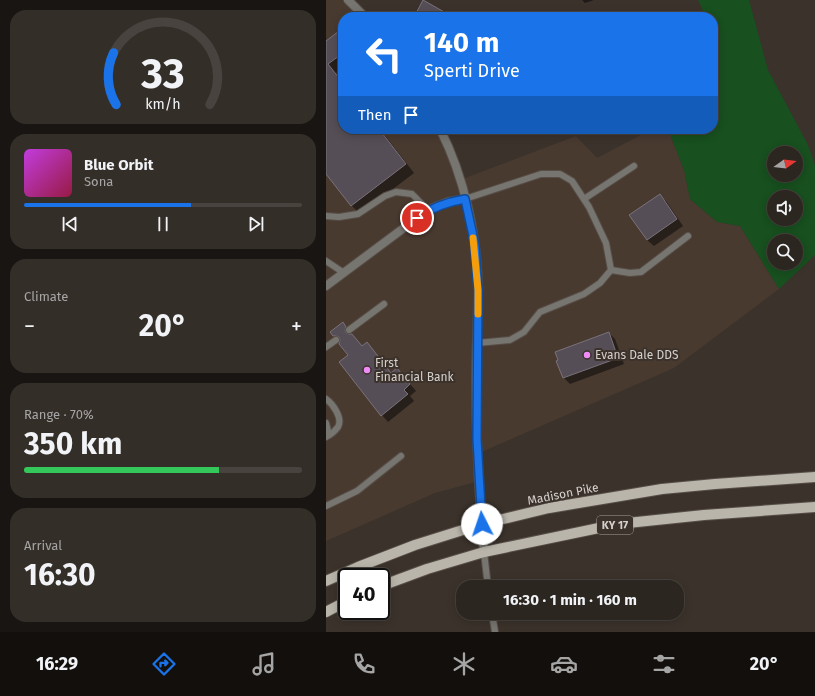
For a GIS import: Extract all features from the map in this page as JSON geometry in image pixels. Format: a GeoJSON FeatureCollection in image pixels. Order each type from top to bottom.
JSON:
{"type":"FeatureCollection","features":[{"type":"Feature","properties":{"kind":"main road","name":"Madison Pike"},"geometry":{"type":"LineString","coordinates":[[326,581],[415,545],[482,524],[549,508],[662,489],[815,477]]}},
{"type":"Feature","properties":{"kind":"main road","name":"KY 17"},"geometry":{"type":"LineString","coordinates":[[390,583],[427,569],[484,552],[618,524],[704,515],[815,507]]}},
{"type":"Feature","properties":{"kind":"main road"},"geometry":{"type":"LineString","coordinates":[[326,612],[338,606]]}},
{"type":"Feature","properties":{"kind":"street"},"geometry":{"type":"LineString","coordinates":[[348,0],[359,12]]}},
{"type":"Feature","properties":{"kind":"street"},"geometry":{"type":"LineString","coordinates":[[442,134],[460,180],[475,245],[478,290],[477,446],[484,552]]}},
{"type":"Feature","properties":{"kind":"street"},"geometry":{"type":"LineString","coordinates":[[326,286],[428,210],[448,202],[465,199]]}},
{"type":"Feature","properties":{"kind":"lane"},"geometry":{"type":"LineString","coordinates":[[584,199],[634,166]]}},
{"type":"Feature","properties":{"kind":"lane"},"geometry":{"type":"LineString","coordinates":[[465,199],[541,174],[560,174],[572,181],[589,207],[606,243],[611,270]]}},
{"type":"Feature","properties":{"kind":"lane"},"geometry":{"type":"LineString","coordinates":[[326,216],[339,217],[358,214],[384,196],[396,192],[412,194],[428,210]]}},
{"type":"Feature","properties":{"kind":"lane"},"geometry":{"type":"LineString","coordinates":[[611,270],[630,273],[641,272],[688,236]]}},
{"type":"Feature","properties":{"kind":"lane"},"geometry":{"type":"LineString","coordinates":[[326,261],[344,273]]}},
{"type":"Feature","properties":{"kind":"lane"},"geometry":{"type":"LineString","coordinates":[[477,343],[510,340],[524,332],[540,312],[584,294],[600,283],[611,270]]}},
{"type":"Feature","properties":{"kind":"lane"},"geometry":{"type":"LineString","coordinates":[[349,330],[384,304]]}},
{"type":"Feature","properties":{"kind":"lane"},"geometry":{"type":"LineString","coordinates":[[326,347],[336,340]]}},
{"type":"Feature","properties":{"kind":"lane"},"geometry":{"type":"LineString","coordinates":[[326,400],[337,413],[340,421],[338,427],[328,436]]}},
{"type":"Feature","properties":{"kind":"lane"},"geometry":{"type":"LineString","coordinates":[[326,423],[328,436]]}},
{"type":"Feature","properties":{"kind":"lane"},"geometry":{"type":"LineString","coordinates":[[326,506],[357,491],[401,456]]}},
{"type":"Feature","properties":{"kind":"lane"},"geometry":{"type":"LineString","coordinates":[[484,552],[487,580]]}},
{"type":"Feature","properties":{"kind":"lane"},"geometry":{"type":"LineString","coordinates":[[493,620],[495,632]]}},
{"type":"Feature","properties":{"kind":"shaded area"},"geometry":{"type":"Polygon","coordinates":[[[326,0],[348,0],[360,12],[338,12],[338,134],[442,134],[460,180],[576,136],[597,158],[643,134],[670,134],[684,170],[690,199],[717,222],[740,226],[779,289],[674,368],[477,454],[479,481],[435,493],[326,541],[326,0]]]}},
{"type":"Feature","properties":{"kind":"green space"},"geometry":{"type":"Polygon","coordinates":[[[698,0],[749,0],[768,70],[808,145],[815,165],[815,255],[803,266],[803,234],[767,234],[767,270],[740,226],[717,222],[690,199],[684,170],[670,134],[718,134],[718,12],[704,12],[698,0]]]}},
{"type":"Feature","properties":{"kind":"green space"},"geometry":{"type":"Polygon","coordinates":[[[767,270],[799,270],[779,289],[767,270]]]}},
{"type":"Feature","properties":{"kind":"building"},"geometry":{"type":"Polygon","coordinates":[[[423,0],[444,12],[417,12],[423,0]]]}},
{"type":"Feature","properties":{"kind":"building"},"geometry":{"type":"Polygon","coordinates":[[[338,32],[338,57],[328,64],[338,77],[338,134],[383,134],[406,164],[351,206],[326,174],[326,41],[338,32]]]}},
{"type":"Feature","properties":{"kind":"building"},"geometry":{"type":"Polygon","coordinates":[[[660,194],[677,219],[647,240],[629,215],[660,194]]]}},
{"type":"Feature","properties":{"kind":"building","name":"First Financial Bank"},"geometry":{"type":"Polygon","coordinates":[[[343,322],[346,327],[346,333],[352,334],[362,346],[367,342],[391,373],[397,368],[410,384],[404,390],[408,394],[381,416],[339,362],[348,355],[339,344],[339,337],[333,336],[330,332],[343,322]]]}},
{"type":"Feature","properties":{"kind":"building","name":"Evans Dale DDS"},"geometry":{"type":"Polygon","coordinates":[[[609,332],[618,358],[563,378],[556,361],[558,360],[555,352],[609,332]]]}},
{"type":"Feature","properties":{"kind":"slow traffic"},"geometry":{"type":"LineString","coordinates":[[473,238],[475,245],[478,290],[478,314]]}},
{"type":"Feature","properties":{"kind":"place","name":"Evans Dale DDS"},"geometry":{"type":"Point","coordinates":[587,355]}},
{"type":"Feature","properties":{"kind":"place","name":"First Financial Bank"},"geometry":{"type":"Point","coordinates":[367,370]}},
{"type":"Feature","properties":{"kind":"route"},"geometry":{"type":"LineString","coordinates":[[417,218],[428,210],[448,202],[465,199],[475,245],[478,290],[476,380],[477,454],[482,524]]}}]}
